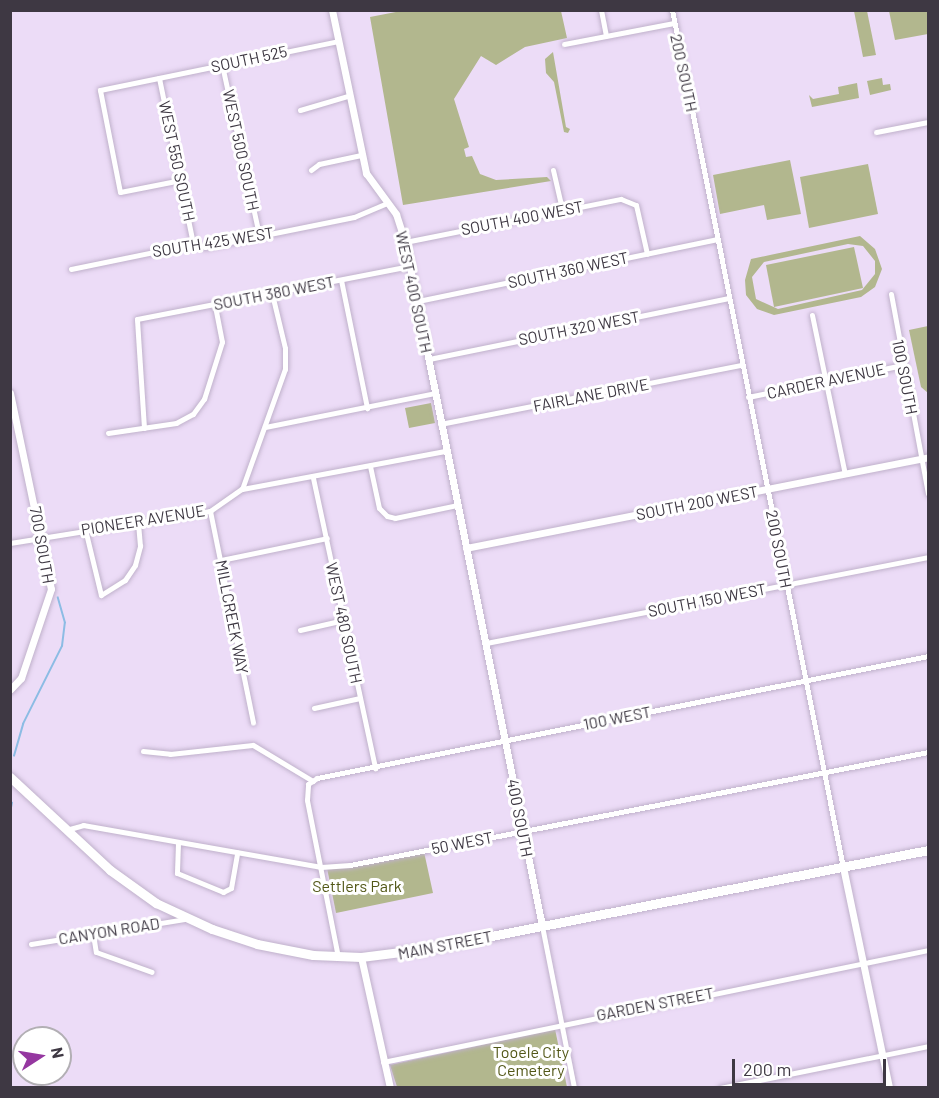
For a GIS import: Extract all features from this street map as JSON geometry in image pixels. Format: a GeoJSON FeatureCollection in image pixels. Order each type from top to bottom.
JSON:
{"type":"FeatureCollection","features":[{"type":"Feature","properties":{"kind":"highway","name":"MAIN STREET"},"geometry":{"type":"LineString","coordinates":[[10,777],[129,885],[187,918],[261,945],[338,957],[418,951],[928,850]]}},
{"type":"Feature","properties":{"kind":"street","name":"WEST 400 SOUTH"},"geometry":{"type":"LineString","coordinates":[[332,10],[361,155],[374,189],[396,214],[405,242],[466,548]]}},
{"type":"Feature","properties":{"kind":"street"},"geometry":{"type":"LineString","coordinates":[[601,10],[606,36]]}},
{"type":"Feature","properties":{"kind":"street","name":"200 SOUTH"},"geometry":{"type":"LineString","coordinates":[[672,10],[741,365],[889,1088]]}},
{"type":"Feature","properties":{"kind":"street"},"geometry":{"type":"LineString","coordinates":[[564,44],[674,23]]}},
{"type":"Feature","properties":{"kind":"street","name":"SOUTH 525"},"geometry":{"type":"LineString","coordinates":[[181,180],[120,192],[100,90],[338,41]]}},
{"type":"Feature","properties":{"kind":"street","name":"WEST 500 SOUTH"},"geometry":{"type":"LineString","coordinates":[[222,65],[259,235]]}},
{"type":"Feature","properties":{"kind":"street","name":"WEST 550 SOUTH"},"geometry":{"type":"LineString","coordinates":[[159,78],[193,244]]}},
{"type":"Feature","properties":{"kind":"street"},"geometry":{"type":"LineString","coordinates":[[300,110],[348,96]]}},
{"type":"Feature","properties":{"kind":"street"},"geometry":{"type":"LineString","coordinates":[[876,132],[928,122]]}},
{"type":"Feature","properties":{"kind":"street"},"geometry":{"type":"LineString","coordinates":[[311,170],[319,164],[361,155]]}},
{"type":"Feature","properties":{"kind":"street"},"geometry":{"type":"LineString","coordinates":[[553,170],[562,209]]}},
{"type":"Feature","properties":{"kind":"street","name":"SOUTH 400 WEST"},"geometry":{"type":"LineString","coordinates":[[405,242],[621,199],[636,206],[647,254]]}},
{"type":"Feature","properties":{"kind":"street","name":"SOUTH 425 WEST"},"geometry":{"type":"LineString","coordinates":[[71,269],[193,244],[206,247],[354,217],[387,203]]}},
{"type":"Feature","properties":{"kind":"street","name":"SOUTH 360 WEST"},"geometry":{"type":"LineString","coordinates":[[418,301],[718,238]]}},
{"type":"Feature","properties":{"kind":"street","name":"SOUTH 380 WEST"},"geometry":{"type":"LineString","coordinates":[[144,428],[137,319],[410,266]]}},
{"type":"Feature","properties":{"kind":"street"},"geometry":{"type":"LineString","coordinates":[[341,280],[367,408]]}},
{"type":"Feature","properties":{"kind":"street"},"geometry":{"type":"LineString","coordinates":[[242,489],[285,369],[285,348],[272,294]]}},
{"type":"Feature","properties":{"kind":"street","name":"100 SOUTH"},"geometry":{"type":"LineString","coordinates":[[891,294],[903,365],[924,458],[928,494]]}},
{"type":"Feature","properties":{"kind":"street","name":"SOUTH 320 WEST"},"geometry":{"type":"LineString","coordinates":[[429,359],[729,298]]}},
{"type":"Feature","properties":{"kind":"street"},"geometry":{"type":"LineString","coordinates":[[108,433],[176,423],[193,414],[204,399],[222,342],[215,305]]}},
{"type":"Feature","properties":{"kind":"street"},"geometry":{"type":"LineString","coordinates":[[812,315],[845,474]]}},
{"type":"Feature","properties":{"kind":"street","name":"FAIRLANE DRIVE"},"geometry":{"type":"LineString","coordinates":[[440,424],[741,365]]}},
{"type":"Feature","properties":{"kind":"street","name":"CARDER AVENUE"},"geometry":{"type":"LineString","coordinates":[[748,397],[903,365]]}},
{"type":"Feature","properties":{"kind":"street","name":"700 SOUTH"},"geometry":{"type":"LineString","coordinates":[[10,393],[14,427],[42,536],[51,589],[21,678],[10,690]]}},
{"type":"Feature","properties":{"kind":"street"},"geometry":{"type":"LineString","coordinates":[[265,427],[435,393]]}},
{"type":"Feature","properties":{"kind":"street","name":"PIONEER AVENUE"},"geometry":{"type":"LineString","coordinates":[[10,543],[85,529],[210,511],[242,489],[313,478],[446,451]]}},
{"type":"Feature","properties":{"kind":"street","name":"SOUTH 200 WEST"},"geometry":{"type":"LineString","coordinates":[[466,548],[924,458]]}},
{"type":"Feature","properties":{"kind":"street"},"geometry":{"type":"LineString","coordinates":[[370,466],[379,508],[387,516],[395,518],[457,505]]}},
{"type":"Feature","properties":{"kind":"street","name":"WEST 480 SOUTH"},"geometry":{"type":"LineString","coordinates":[[313,478],[375,768]]}},
{"type":"Feature","properties":{"kind":"street","name":"MILLCREEK WAY"},"geometry":{"type":"LineString","coordinates":[[210,511],[253,723]]}},
{"type":"Feature","properties":{"kind":"street"},"geometry":{"type":"LineString","coordinates":[[85,529],[101,595],[125,580],[135,565],[140,546],[138,522]]}},
{"type":"Feature","properties":{"kind":"street"},"geometry":{"type":"LineString","coordinates":[[221,560],[327,538]]}},
{"type":"Feature","properties":{"kind":"street","name":"400 SOUTH"},"geometry":{"type":"LineString","coordinates":[[466,548],[574,1088]]}},
{"type":"Feature","properties":{"kind":"street","name":"SOUTH 150 WEST"},"geometry":{"type":"LineString","coordinates":[[486,643],[928,556]]}},
{"type":"Feature","properties":{"kind":"street"},"geometry":{"type":"LineString","coordinates":[[300,630],[344,620]]}},
{"type":"Feature","properties":{"kind":"street","name":"100 WEST"},"geometry":{"type":"LineString","coordinates":[[310,783],[505,741],[928,656]]}},
{"type":"Feature","properties":{"kind":"street"},"geometry":{"type":"LineString","coordinates":[[314,708],[360,698]]}},
{"type":"Feature","properties":{"kind":"street"},"geometry":{"type":"LineString","coordinates":[[143,751],[170,754],[253,745],[310,783],[307,800],[338,957]]}},
{"type":"Feature","properties":{"kind":"street","name":"50 WEST"},"geometry":{"type":"LineString","coordinates":[[66,830],[84,825],[321,867],[523,831],[928,752]]}},
{"type":"Feature","properties":{"kind":"street"},"geometry":{"type":"LineString","coordinates":[[178,843],[175,871],[197,883],[225,892],[231,888],[237,853]]}},
{"type":"Feature","properties":{"kind":"street","name":"CANYON ROAD"},"geometry":{"type":"LineString","coordinates":[[31,944],[187,918]]}},
{"type":"Feature","properties":{"kind":"street"},"geometry":{"type":"LineString","coordinates":[[93,934],[96,952],[152,972]]}},
{"type":"Feature","properties":{"kind":"street","name":"GARDEN STREET"},"geometry":{"type":"LineString","coordinates":[[383,1062],[561,1022],[928,950]]}},
{"type":"Feature","properties":{"kind":"street"},"geometry":{"type":"LineString","coordinates":[[361,957],[390,1088]]}},
{"type":"Feature","properties":{"kind":"street"},"geometry":{"type":"LineString","coordinates":[[720,1088],[928,1046]]}},
{"type":"Feature","properties":{"kind":"green space"},"geometry":{"type":"Polygon","coordinates":[[[401,11],[561,11],[567,38],[525,47],[496,65],[481,56],[454,99],[469,147],[464,149],[466,157],[472,156],[480,174],[496,180],[547,177],[551,181],[403,205],[370,17],[401,11]]]}},
{"type":"Feature","properties":{"kind":"green space"},"geometry":{"type":"Polygon","coordinates":[[[854,11],[867,11],[876,55],[863,57],[854,11]]]}},
{"type":"Feature","properties":{"kind":"green space"},"geometry":{"type":"Polygon","coordinates":[[[889,11],[928,11],[928,34],[895,40],[889,11]]]}},
{"type":"Feature","properties":{"kind":"green space"},"geometry":{"type":"Polygon","coordinates":[[[553,52],[566,127],[570,129],[568,133],[564,132],[554,82],[546,73],[545,59],[553,52]]]}},
{"type":"Feature","properties":{"kind":"green space"},"geometry":{"type":"Polygon","coordinates":[[[882,78],[883,85],[890,84],[891,90],[870,95],[867,81],[882,78]]]}},
{"type":"Feature","properties":{"kind":"green space"},"geometry":{"type":"Polygon","coordinates":[[[857,83],[859,98],[812,107],[809,95],[813,99],[839,94],[838,87],[857,83]]]}},
{"type":"Feature","properties":{"kind":"green space"},"geometry":{"type":"Polygon","coordinates":[[[790,160],[801,214],[767,220],[764,205],[720,214],[713,175],[790,160]]]}},
{"type":"Feature","properties":{"kind":"green space"},"geometry":{"type":"Polygon","coordinates":[[[868,164],[878,214],[809,228],[800,177],[868,164]]]}},
{"type":"Feature","properties":{"kind":"green space"},"geometry":{"type":"Polygon","coordinates":[[[860,236],[875,249],[882,269],[875,287],[861,297],[774,315],[757,309],[746,295],[745,280],[751,259],[860,236]],[[848,244],[764,262],[752,277],[756,299],[778,309],[862,290],[875,274],[875,261],[863,246],[848,244]]]}},
{"type":"Feature","properties":{"kind":"green space"},"geometry":{"type":"Polygon","coordinates":[[[854,247],[863,288],[774,307],[766,265],[854,247]]]}},
{"type":"Feature","properties":{"kind":"green space"},"geometry":{"type":"Polygon","coordinates":[[[928,326],[928,393],[921,387],[909,330],[928,326]]]}},
{"type":"Feature","properties":{"kind":"green space"},"geometry":{"type":"Polygon","coordinates":[[[431,403],[435,423],[409,428],[405,408],[431,403]]]}},
{"type":"Feature","properties":{"kind":"green space","name":"Settlers Park"},"geometry":{"type":"Polygon","coordinates":[[[424,852],[433,893],[336,913],[327,868],[424,852]]]}},
{"type":"Feature","properties":{"kind":"green space","name":"Tooele City Cemetery"},"geometry":{"type":"Polygon","coordinates":[[[555,1029],[567,1087],[397,1087],[390,1065],[555,1029]]]}},
{"type":"Feature","properties":{"kind":"waterway"},"geometry":{"type":"LineString","coordinates":[[14,756],[23,724],[62,646],[65,623],[58,598]]}},
{"type":"Feature","properties":{"kind":"waterway"},"geometry":{"type":"LineString","coordinates":[[10,813],[12,803]]}}]}
